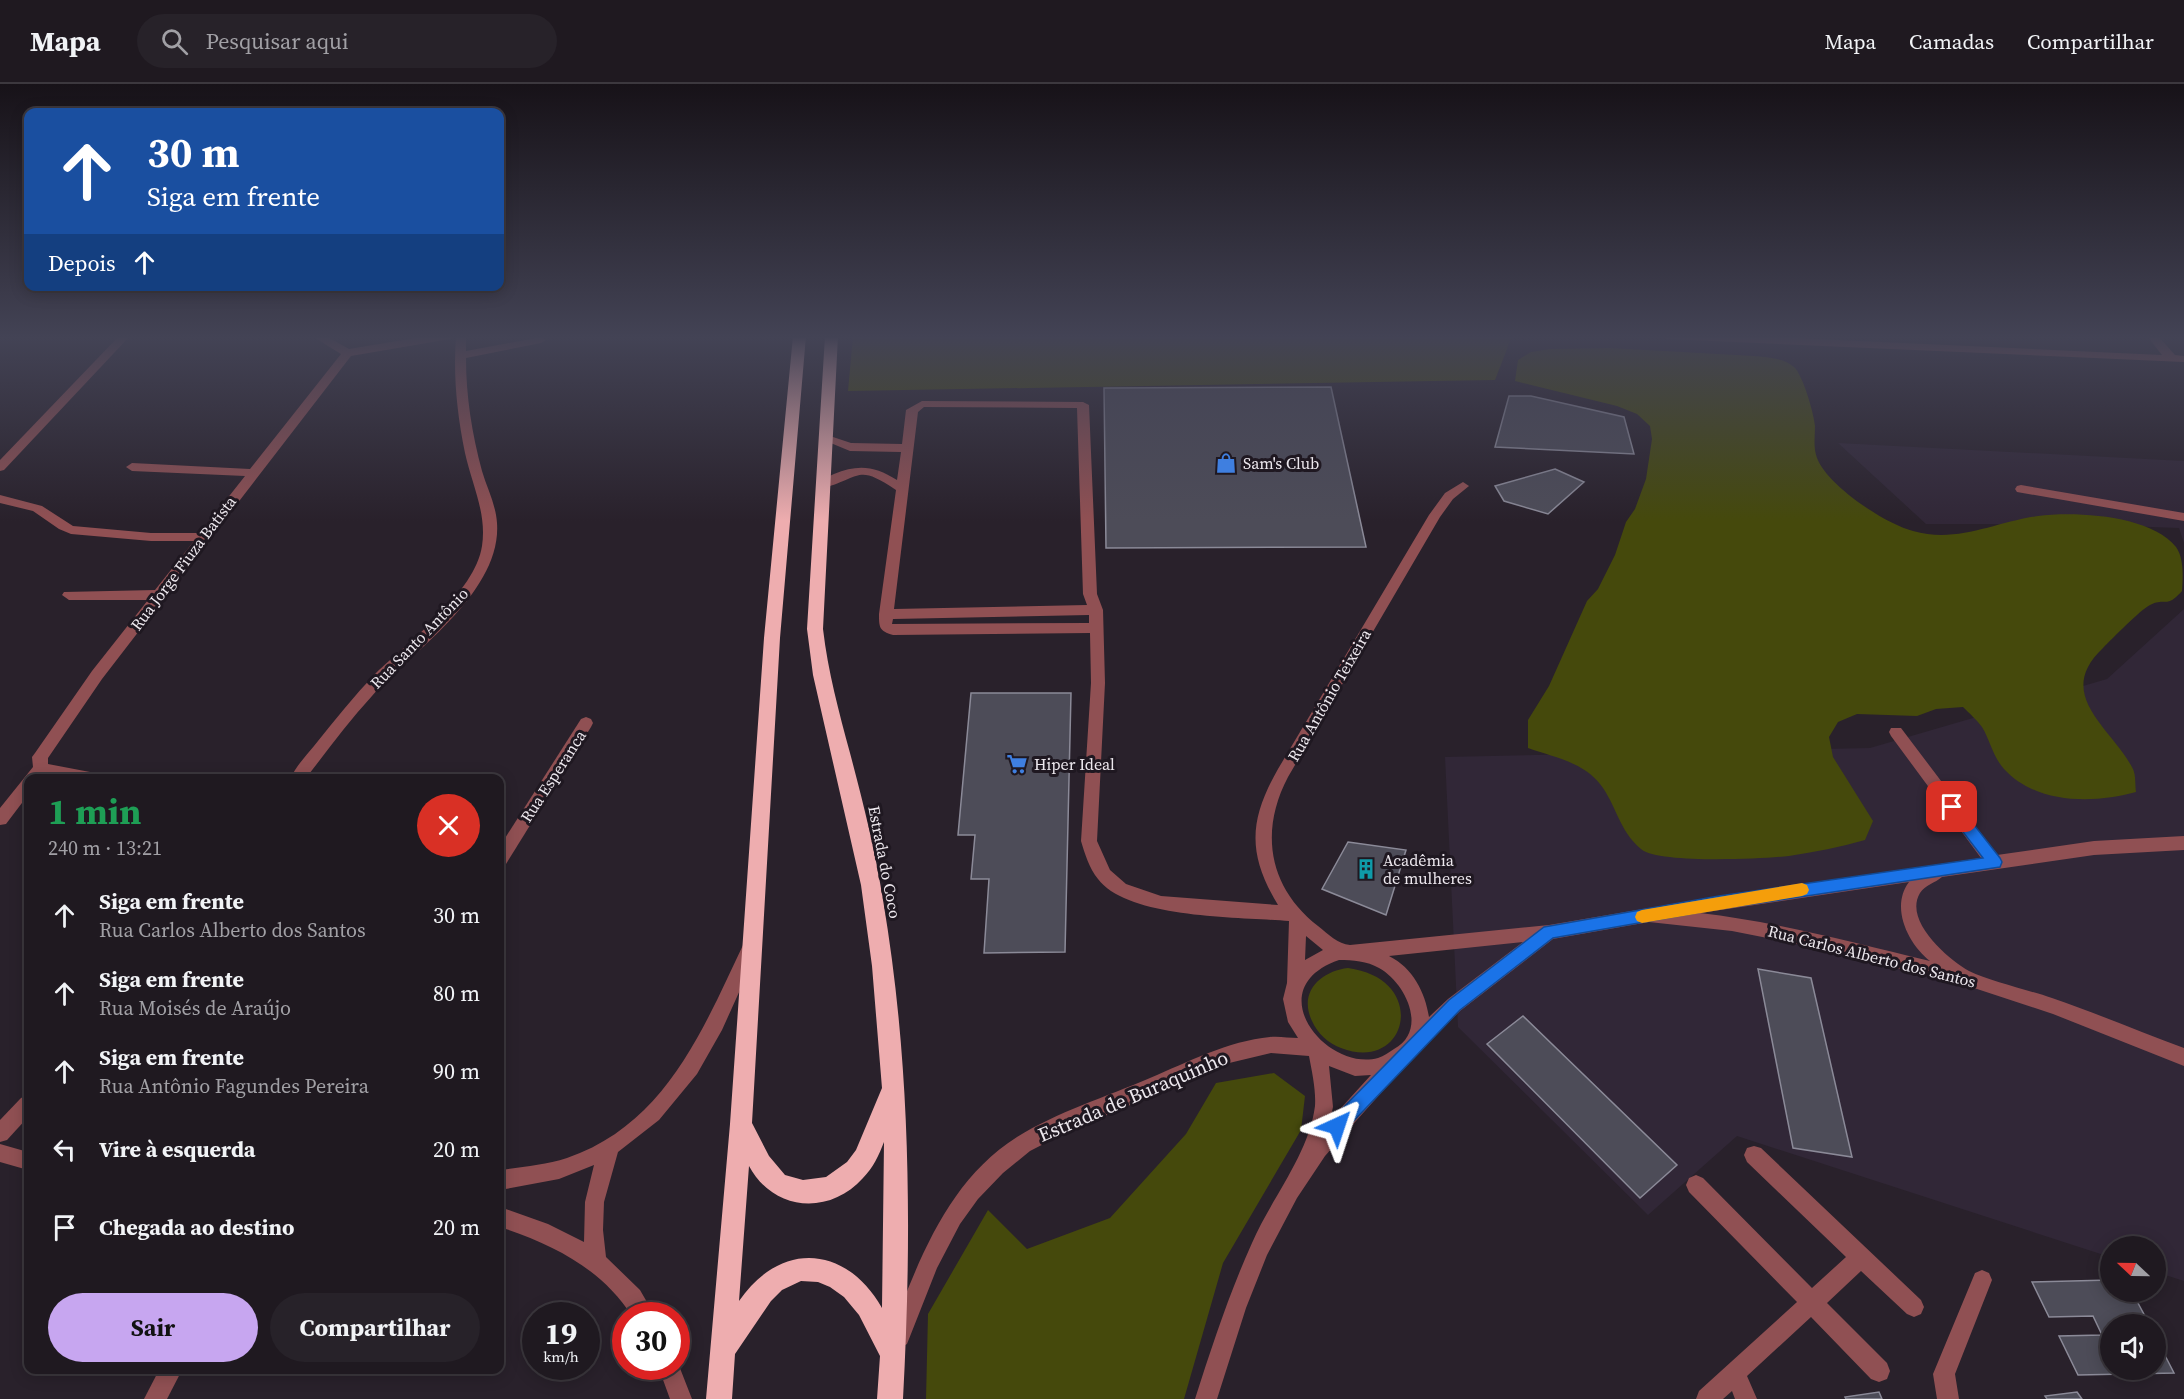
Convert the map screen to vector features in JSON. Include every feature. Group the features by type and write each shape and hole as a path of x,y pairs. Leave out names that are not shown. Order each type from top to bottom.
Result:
{"highway":[{"path":"719,1399 741,1124 772,638 794,397"},
{"name":"Estrada do Coco","path":"829,397 816,593 817,661 860,825 887,1000 895,1084 897,1245 890,1399"},
{"path":"741,1124 769,1176 783,1188 801,1192 824,1191 844,1181 862,1164 874,1141 895,1084"},
{"path":"724,1348 756,1299 774,1281 795,1269 813,1269 831,1273 858,1293 893,1354"}],"street":[{"path":"0,467 66,397"},
{"name":"Rua Jorge Fiuza Batista","path":"37,774 40,757 97,675 312,397"},
{"name":"Rua Santo Antônio","path":"301,774 367,692 468,590 481,568 489,545 491,525 466,432 461,397"},
{"path":"1096,628 938,630 888,629 885,626 912,410 918,405 1083,405 1090,594 1096,610 1098,702 1089,841 1095,859 1104,875 1120,889 1139,897 1161,903 1296,916 1296,984 1292,1000 1294,1017 1302,1033 1315,1049 1333,1061 1352,1067 1371,1068 1389,1064 1407,1051 1419,1031 1421,1013 1416,994 1405,978 1389,964 1371,956 1345,952 1317,960 1305,970 1296,984"},
{"path":"827,439 850,447 908,448"},
{"path":"132,467 252,473"},
{"path":"824,484 848,471 867,469 881,474 902,489"},
{"name":"Rua Antônio Teixeira","path":"1345,952 1296,916 1278,891 1268,868 1264,843 1265,816 1272,794 1435,515 1449,496 1463,486"},
{"path":"2021,489 2184,517"},
{"path":"0,499 26,503 45,512 60,527 71,530 151,537 202,537"},
{"path":"69,595 159,595"},
{"path":"886,614 1096,610"},
{"path":"1036,629 1037,611"},
{"path":"987,629 988,612"},
{"path":"938,630 940,613"},
{"name":"Rua Esperanca","path":"504,853 586,723"},
{"path":"1896,732 1995,862"},
{"path":"37,774 58,770 74,774"},
{"path":"0,819 24,789"},
{"path":"1649,915 1836,885 2081,850 2153,843 2184,843"},
{"path":"1943,870 1918,883 1910,894 1908,909 1917,934 1928,949 1968,978"},
{"name":"Rua Carlos Alberto dos Santos","path":"1345,952 1549,932 1649,915 1732,924 1802,938 1968,978 2055,1007 2184,1057"},
{"name":"Rua Carlos Alberto dos Santos","path":"1206,1399 1222,1345 1245,1283 1284,1202 1306,1165 1337,1126 1407,1051 1454,1005 1549,932"},
{"path":"504,1179 568,1167 610,1146 649,1115 674,1091 692,1067 751,945"},
{"name":"Estrada de Buraquinho","path":"893,1354 929,1262 954,1217 971,1192 996,1166 1023,1144 1056,1127 1224,1056 1249,1048 1271,1045 1315,1049"},
{"name":"Rua Carlos Alberto dos Santos","path":"1306,1165 1324,1107 1323,1082 1315,1049"},
{"path":"13,1126 24,1110"},
{"path":"596,1261 591,1232 593,1205 600,1172 610,1146"},
{"path":"0,1153 24,1160"},
{"path":"1754,1155 1914,1307"},
{"path":"1696,1185 1879,1371"},
{"path":"504,1218 522,1223 596,1261 618,1282 634,1302"},
{"path":"1707,1399 1861,1257"},
{"path":"1948,1399 1944,1374 1982,1280"},
{"path":"1735,1373 1746,1399"},
{"path":"155,1399 169,1374"},
{"path":"674,1380 681,1399"}],"shaded area":[{"path":"1838,443 2184,461 2184,543 2179,528 2069,524 1926,524"},
{"path":"2184,609 2184,1281 2166,1275 2166,1236 2100,1236 2100,1254 1737,1136 1648,1215 1458,1027 1445,757 1870,748 2107,679"}],"green space":[{"path":"1582,397 1809,397 1815,426 1816,454 1823,469 1832,480 1858,502 1901,527 1913,531 1945,535 1961,534 2038,516 2072,514 2131,522 2164,536 2179,551 2183,574 2182,591 2172,600 2150,605 2133,618 2089,665 2084,681 2085,696 2091,711 2133,769 2136,792 2084,799 2048,795 2032,789 2017,781 2004,769 1982,727 1963,707 1936,709 1917,716 1857,714 1838,722 1829,737 1833,757 1873,821 1865,840 1789,856 1757,858 1688,859 1651,854 1641,849 1628,834 1605,792 1593,777 1576,765 1528,748 1528,720 1549,686 1587,601 1598,589 1615,555 1626,522 1635,509 1646,479 1652,439 1650,426 1637,414 1617,406"},
{"path":"1348,968 1374,976 1391,989 1399,1005 1400,1022 1394,1037 1382,1048 1364,1052 1341,1048 1324,1038 1312,1021 1308,1011 1310,992 1321,978 1329,973"},
{"path":"1274,1073 1305,1096 1301,1130 1223,1263 1184,1399 926,1399 928,1314 988,1210 1027,1249 1110,1218 1186,1134 1216,1083"}],"building":[{"name":"Sam's Club","path":"1104,397 1333,397 1366,547 1106,548"},
{"path":"1509,397 1537,397 1624,417 1634,454 1495,447"},
{"path":"1555,469 1584,482 1548,514 1504,501 1495,486"},
{"name":"Hiper Ideal","path":"971,693 1071,693 1065,952 984,953 989,879 971,879 975,835 958,835"},
{"name":"Acadêmia de mulheres","path":"1348,842 1406,850 1386,915 1322,889"},
{"path":"1758,969 1811,978 1852,1157 1793,1148"},
{"path":"1523,1016 1677,1165 1640,1198 1487,1044"},
{"path":"2100,1280 2100,1302 2137,1302 2144,1314 2100,1314 2100,1331 2093,1316 2049,1317 2032,1282"},
{"path":"2100,1335 2100,1375 2078,1375 2059,1336"},
{"path":"2166,1357 2174,1373 2166,1373"},
{"path":"1879,1392 1882,1399 1846,1399 1845,1397"},
{"path":"2077,1392 2082,1399 2047,1399 2045,1396"}],"slow traffic":[{"path":"1642,917 1719,902 1802,890"}],"place":[{"name":"Sam's Club","path":"1226,463"},
{"name":"Hiper Ideal","path":"1017,764"},
{"name":"Acadêmia de mulheres","path":"1366,869"}],"route":[{"path":"1337,1126 1454,1005 1549,932 1719,902 1995,862 1952,807"}]}
